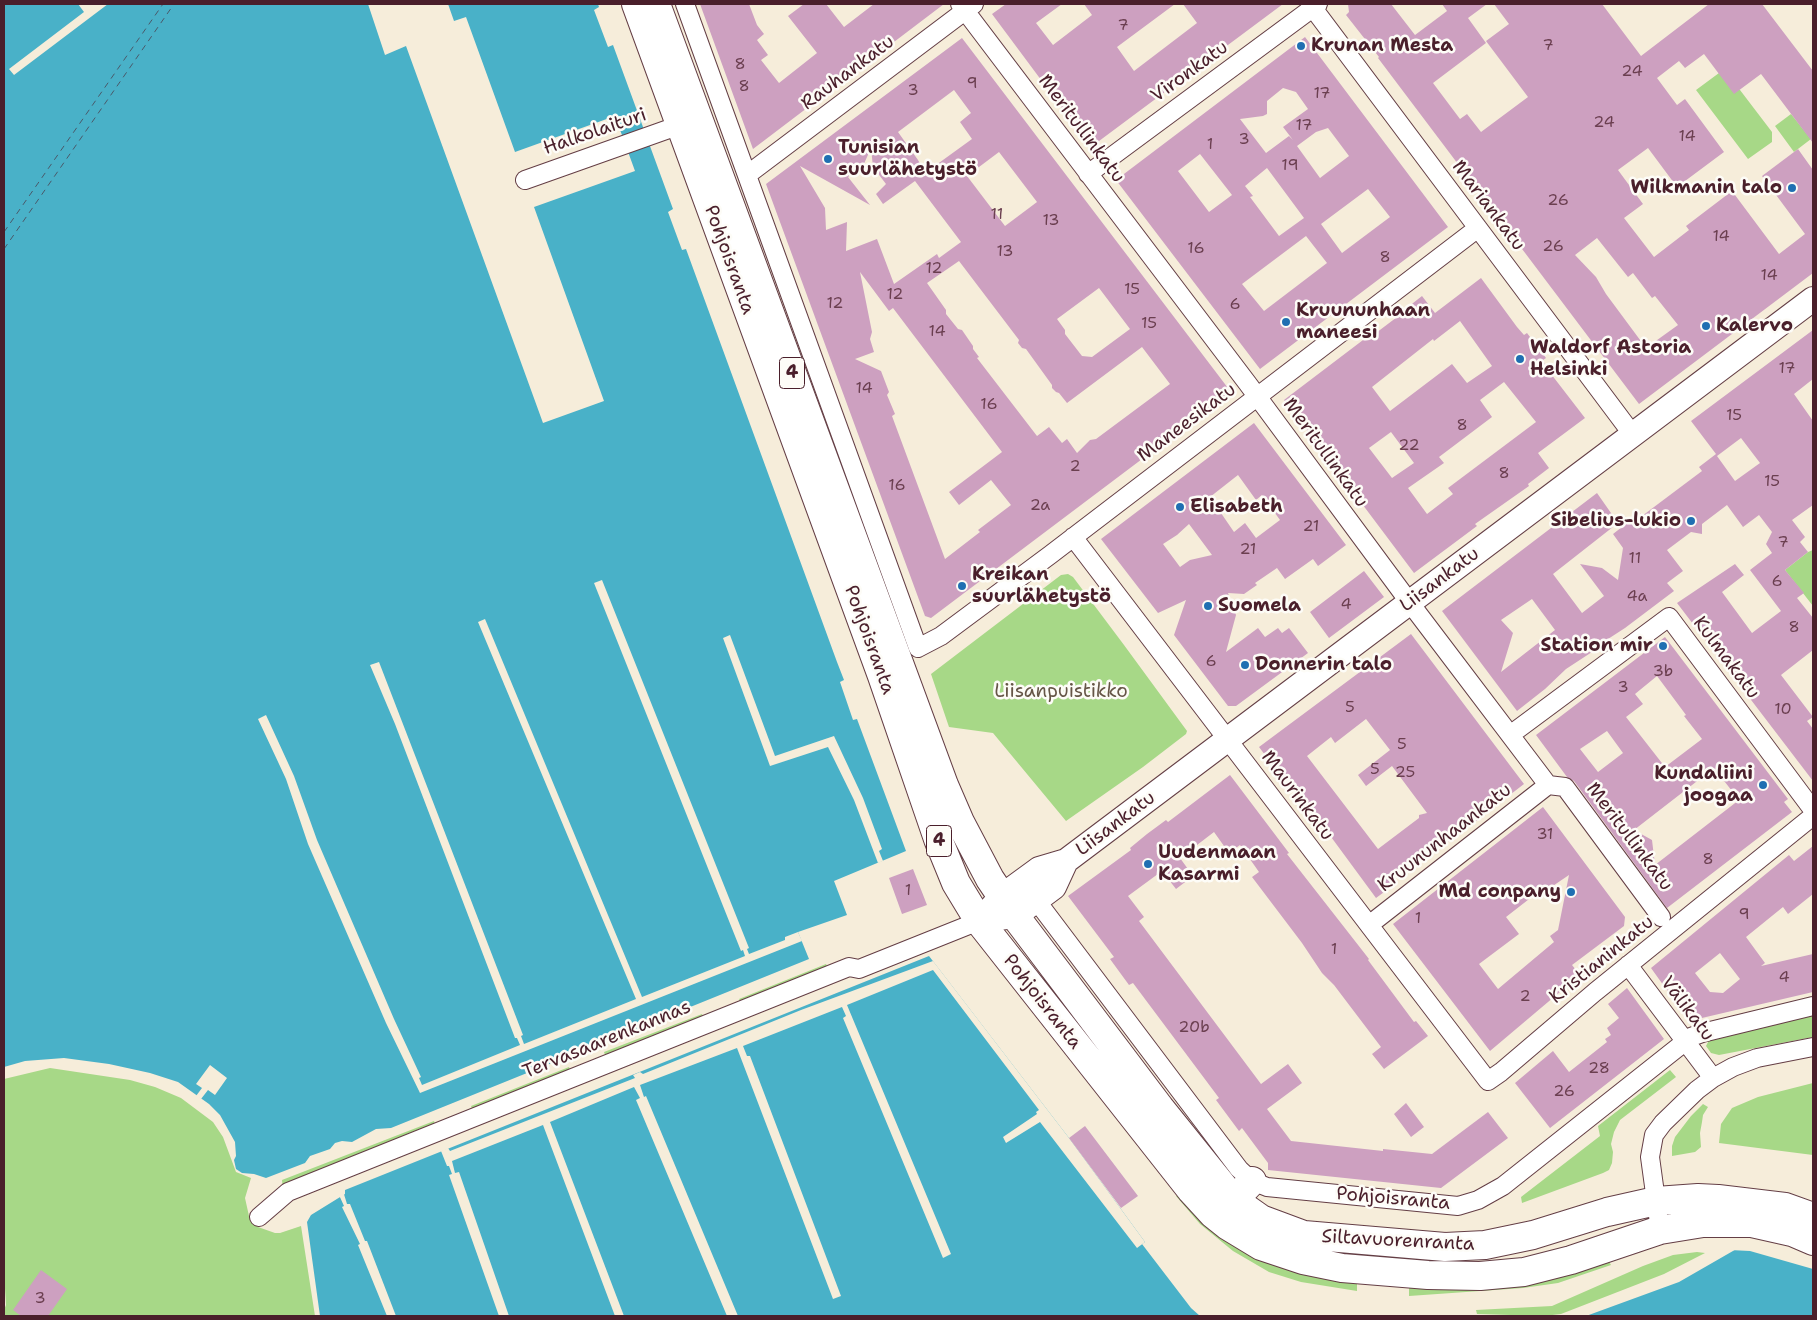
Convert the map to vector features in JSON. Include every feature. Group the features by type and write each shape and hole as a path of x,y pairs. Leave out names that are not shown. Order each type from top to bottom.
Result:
{"main road":[{"name":"Pohjoisranta","path":"636,4 882,676 938,839 960,890 978,921 1191,1190 1233,1198"},
{"name":"Pohjoisranta","path":"656,4 925,735 960,822 980,862 1017,904 1160,1108 1233,1198"},
{"name":"Siltavuorenranta","path":"1813,1217 1785,1207 1718,1199 1698,1198 1656,1201 1607,1212 1533,1236 1485,1245 1445,1247 1304,1236 1261,1219 1233,1198 1228,1226 1261,1246 1303,1260 1342,1268 1428,1275 1480,1276 1524,1272 1571,1260 1660,1230 1703,1223 1752,1223 1792,1232 1813,1241"}],"street":[{"path":"685,4 747,175"},
{"name":"Vironkatu","path":"1088,174 1313,5"},
{"name":"Mariankatu","path":"1313,5 1632,435"},
{"name":"Rauhankatu","path":"747,175 967,6"},
{"name":"Meritullinkatu","path":"967,6 1088,174 1548,785 1565,787 1661,917"},
{"name":"Halkolaituri","path":"525,180 680,124"},
{"name":"Maneesikatu","path":"747,175 918,648 947,631 1073,537 1478,228"},
{"name":"Liisankatu","path":"1017,904 1039,869 1066,861 1813,299"},
{"name":"Maurinkatu","path":"1073,537 1488,1081"},
{"name":"Kulmakatu","path":"1510,734 1669,617 1813,810"},
{"name":"Kruununhaankatu","path":"1369,924 1548,785"},
{"name":"Kristianinkatu","path":"1488,1081 1813,816"},
{"name":"Liisankatu","path":"978,921 1054,887 1066,861"},
{"name":"Tervasaarenkannas","path":"259,1217 288,1192 849,967 859,969 978,921"},
{"name":"Välikatu","path":"1628,965 1713,1078"},
{"name":"Pohjoisranta","path":"1233,1198 1266,1187 1458,1206 1478,1200 1503,1186 1685,1041 1702,1033 1813,1006"},
{"path":"1660,1230 1650,1157 1654,1136 1663,1123 1681,1104 1713,1078 1733,1067 1757,1058 1813,1047"}],"green space":[{"path":"1719,73 1740,90 1772,132 1772,142 1748,159 1696,90"},
{"path":"1791,114 1811,139 1794,152 1775,126"},
{"path":"1813,550 1813,606 1785,570"},
{"name":"Liisanpuistikko","path":"1068,574 1073,577 1187,731 1186,734 1143,767 1066,821 993,733 949,727 931,674 1061,575"},
{"path":"826,964 828,968 741,1003 739,999"},
{"path":"702,1014 704,1019 606,1058 604,1052"},
{"path":"1813,1015 1813,1037 1719,1055 1711,1053 1706,1046 1709,1040"},
{"path":"569,1067 571,1072 473,1111 471,1106"},
{"path":"50,1068 130,1080 155,1087 181,1098 213,1122 223,1137 236,1172 251,1178 245,1198 249,1216 258,1227 280,1233 301,1226 315,1316 4,1316 6,1305 4,1272 4,1079"},
{"path":"1670,1070 1676,1077 1620,1120 1611,1144 1613,1152 1609,1170 1522,1203 1521,1197 1600,1136 1598,1126"},
{"path":"1813,1083 1813,1155 1719,1143 1721,1124 1732,1108 1758,1097"},
{"path":"1703,1104 1708,1107 1703,1115 1700,1133 1701,1147 1695,1152 1672,1156 1672,1146 1675,1137"},
{"path":"434,1121 436,1127 283,1189 282,1180"},
{"path":"1184,1192 1284,1266 1357,1284 1357,1291 1301,1282 1269,1272 1233,1251 1200,1224 1176,1196"},
{"path":"1705,1253 1664,1274 1561,1314 1544,1316 1477,1314 1476,1310 1552,1306 1643,1266 1673,1255"},
{"path":"1607,1258 1611,1265 1558,1283 1523,1288 1409,1296 1409,1288"}],"water":[{"path":"4,4 598,4 599,7 594,10 608,47 613,45 673,209 668,212 682,250 686,249 844,680 840,682 853,720 857,719 906,851 834,881 847,915 798,932 809,959 391,1128 376,1129 352,1142 342,1141 335,1143 330,1149 310,1156 305,1163 266,1178 242,1173 236,1169 234,1160 236,1156 235,1142 220,1115 209,1104 178,1082 150,1073 109,1064 64,1058 25,1061 4,1067"},
{"path":"929,956 1069,1138 1145,1242 1142,1244 1191,1308 1200,1316 320,1316 307,1222 311,1215 345,1194 345,1190"},
{"path":"1813,1205 1813,1316 1586,1316 1679,1282"}],"pier":[{"path":"78,4 108,4 14,75 9,69 84,12"},
{"path":"368,4 448,4 454,21 466,17 515,152 615,116 635,171 534,207 604,401 543,423 406,46 385,55"},
{"path":"602,580 749,948 747,949 749,954 785,940 785,937 798,932 802,941 420,1093 386,1023 308,844 286,779 258,719 266,715 294,776 317,840 421,1077 419,1078 422,1085 520,1045 517,1038 515,1038 395,724 370,665 379,662 523,1035 521,1036 524,1044 636,999 478,622 485,619 642,997 745,956 743,950 741,951 594,583"},
{"path":"730,635 775,756 834,736 863,798 882,849 879,851 883,861 878,863 854,800 828,747 770,766 723,638"},
{"path":"933,961 1069,1138 1145,1242 1137,1248 1040,1122 1006,1143 1003,1137 1037,1114 1036,1112 1039,1110 933,970 847,1005 951,1254 943,1258 843,1018 846,1016 842,1007 743,1046 747,1056 750,1056 841,1296 833,1299 737,1048 640,1085 738,1316 727,1316 636,1100 640,1098 634,1087 550,1122 624,1316 615,1316 543,1125 452,1161 455,1173 459,1172 509,1316 499,1316 449,1175 452,1174 441,1151 448,1148 450,1151 635,1078 633,1075 640,1072 643,1074 801,1010"},
{"path":"210,1065 227,1078 215,1095 208,1090 201,1099 196,1096 202,1088 196,1084"},
{"path":"343,1191 347,1204 350,1204 365,1241 367,1241 396,1316 387,1316 358,1245 360,1244 342,1207 344,1206 339,1195"},
{"path":"1813,1203 1813,1269 1750,1251 1730,1250"}],"building":[{"path":"700,4 749,4 757,25 764,34 757,40 768,55 761,60 779,83 817,53 788,16 804,4 826,4 844,27 874,4 944,4 753,149"},
{"path":"1006,4 1062,4 1036,23 1053,45 1092,15 1084,4 1175,4 1117,47 1134,71 1197,23 1183,4 1283,4 1091,147 992,14"},
{"path":"1348,4 1391,4 1415,35 1447,11 1442,4 1487,4 1468,18 1486,43 1433,83 1460,119 1467,114 1481,132 1528,97 1486,41 1509,24 1494,4 1602,4 1641,56 1709,4 1762,4 1813,71 1813,143 1761,74 1734,94 1704,54 1685,68 1679,61 1657,78 1677,105 1685,99 1724,152 1677,187 1648,148 1618,170 1643,204 1624,218 1654,257 1689,230 1686,226 1732,191 1779,254 1805,234 1762,176 1798,149 1813,170 1813,273 1639,404 1346,15 1349,12","holes":["1597,238 1628,277 1633,273 1652,298 1655,296 1678,325 1646,348 1606,294 1596,277 1575,255"]},
{"path":"1305,37 1448,227 1260,369 1116,180","holes":["1283,88 1296,92 1308,109 1283,127 1293,140 1289,136 1266,153 1240,119 1267,114 1267,101","1328,128 1349,156 1320,178 1297,146 1316,132","1200,154 1232,195 1209,212 1178,171","1267,168 1304,218 1279,236 1250,197 1253,196 1245,186","1368,189 1390,217 1342,253 1321,224","1306,236 1327,263 1264,311 1242,284"]},
{"path":"962,38 1231,392 931,618 925,616 766,184","holes":["954,90 971,113 960,122 972,139 925,173 898,132","871,148 873,167 886,184 876,194 883,204 915,181 961,242 939,258 937,254 894,284 877,239 846,251 847,222 826,230 825,208 800,166 870,205 848,177 863,166","999,152 1037,202 1005,226 967,176","959,261 1019,340 1018,343 1022,348 1026,349 1052,385 1052,388 1067,403 1142,347 1170,384 1096,439 1090,440 1077,453 1067,439 1062,443 1049,427 1037,436 977,358 979,357 973,346 962,330 958,329 946,314 946,310 927,283","860,272 889,311 893,308 1002,452 949,492 959,505 991,480 1011,505 978,530 980,532 945,559 892,416 895,414 887,395 889,392 881,371 855,359 874,352 870,339 872,332","1099,288 1130,329 1092,357 1082,356 1065,334 1065,330 1057,319"]},
{"path":"1481,278 1517,327 1524,335 1527,333 1546,358 1543,360 1548,370 1585,418 1538,453 1549,468 1528,484 1529,486 1475,524 1477,526 1414,573 1284,400 1367,337 1368,339 1422,296 1435,313","holes":["1460,321 1492,366 1467,383 1452,364 1390,411 1372,387 1433,339 1434,341","1504,382 1536,422 1448,488 1453,494 1427,514 1408,488 1444,463 1439,457 1492,417 1480,400","1391,432 1414,463 1392,478 1369,448"]},
{"path":"1813,330 1813,379 1794,394 1813,421 1813,505 1792,520 1805,537 1800,542 1808,552 1785,570 1804,593 1797,598 1813,618 1813,650 1781,675 1813,717 1807,721 1813,729 1813,781 1677,603 1735,564 1744,575 1722,592 1752,633 1781,611 1750,570 1772,553 1766,544 1772,532 1759,515 1743,527 1727,505 1702,524 1702,534 1691,532 1667,550 1683,571 1667,583 1674,591 1566,669 1545,689 1517,711 1442,611 1597,493 1618,523 1553,574 1582,613 1604,596 1580,564 1602,568 1618,580 1623,548 1613,534 1640,513 1642,516 1702,471 1699,467 1716,454 1691,421","holes":["1741,438 1760,463 1735,481 1717,456","1532,599 1555,630 1501,672 1513,633 1501,620"]},
{"path":"1254,423 1346,545 1318,566 1313,559 1285,579 1277,568 1255,583 1257,585 1244,594 1228,593 1236,615 1226,652 1258,628 1265,637 1278,628 1282,633 1289,628 1308,653 1236,706 1228,706 1174,635 1186,600 1158,613 1101,539","holes":["1238,475 1256,500 1262,495 1280,520 1256,538 1245,523 1234,532 1210,497","1189,524 1212,555 1190,560 1180,567 1163,544"]},
{"path":"1364,571 1384,597 1329,638 1310,612"},
{"path":"1411,634 1524,784 1449,842 1448,840 1439,846 1437,843 1390,877 1395,884 1376,898 1284,773 1280,775 1259,747","holes":["1366,719 1390,750 1358,775 1366,786 1392,766 1427,813 1419,815 1419,818 1378,849 1307,756 1331,737 1335,743"]},
{"path":"1665,637 1788,799 1784,802 1792,812 1667,908 1574,781 1567,777 1536,735","holes":["1657,676 1702,739 1665,767 1626,717 1643,704 1635,694","1607,731 1623,753 1598,772 1580,749","1714,768 1739,800 1655,865 1652,840 1634,830"]},
{"path":"1230,775 1289,853 1287,854 1369,959 1414,1022 1416,1021 1428,1036 1384,1069 1372,1054 1381,1047 1334,985 1322,973 1302,943 1252,877 1259,872 1240,845 1229,853 1214,832 1180,858 1193,876 1176,889 1162,871 1128,896 1144,917 1139,921 1261,1084 1288,1064 1302,1083 1267,1109 1291,1141 1383,1151 1383,1149 1432,1154 1488,1112 1508,1138 1441,1188 1268,1170 1268,1163 1242,1128 1239,1131 1216,1100 1219,1098 1133,983 1129,985 1110,959 1114,957 1068,896 1131,850 1130,848 1147,834 1166,820 1168,822"},
{"path":"1543,807 1625,917 1624,926 1572,965 1580,975 1490,1051 1393,924","holes":["1569,875 1558,930 1550,936 1554,942 1498,989 1479,964 1519,934 1506,917 1533,896 1538,896"]},
{"path":"1813,846 1813,894 1788,914 1783,907 1746,937 1765,963 1761,966 1813,954 1813,992 1689,1021 1651,968 1789,855 1794,861","holes":["1720,953 1740,979 1723,993 1710,992 1695,973"]},
{"path":"913,869 927,905 902,914 889,878"},
{"path":"1627,988 1664,1039 1550,1128 1515,1083 1553,1051 1569,1072 1607,1042 1605,1039 1611,1035 1607,1028 1619,1018 1608,1004"},
{"path":"1406,1103 1424,1127 1411,1137 1394,1114"},
{"path":"1085,1126 1138,1196 1121,1208 1069,1138"},
{"path":"41,1270 67,1289 48,1316 21,1316 13,1310"}],"ferry route":[{"path":"4,232 163,4"},
{"path":"4,249 174,4"}],"place":[{"name":"Krunan Mesta","path":"1301,46"},
{"name":"Tunisian suurlähetystö","path":"828,159"},
{"name":"Wilkmanin talo","path":"1792,188"},
{"name":"Kruununhaan maneesi","path":"1286,322"},
{"name":"Kalervo","path":"1706,326"},
{"name":"Waldorf Astoria Helsinki","path":"1520,359"},
{"name":"Elisabeth","path":"1180,507"},
{"name":"Sibelius-lukio","path":"1691,521"},
{"name":"Kreikan suurlähetystö","path":"962,586"},
{"name":"Suomela","path":"1208,606"},
{"name":"Station mir","path":"1663,646"},
{"name":"Donnerin talo","path":"1245,665"},
{"name":"Kundaliini joogaa","path":"1763,785"},
{"name":"Uudenmaan Kasarmi","path":"1148,864"},
{"name":"Md conpany","path":"1571,892"}]}
